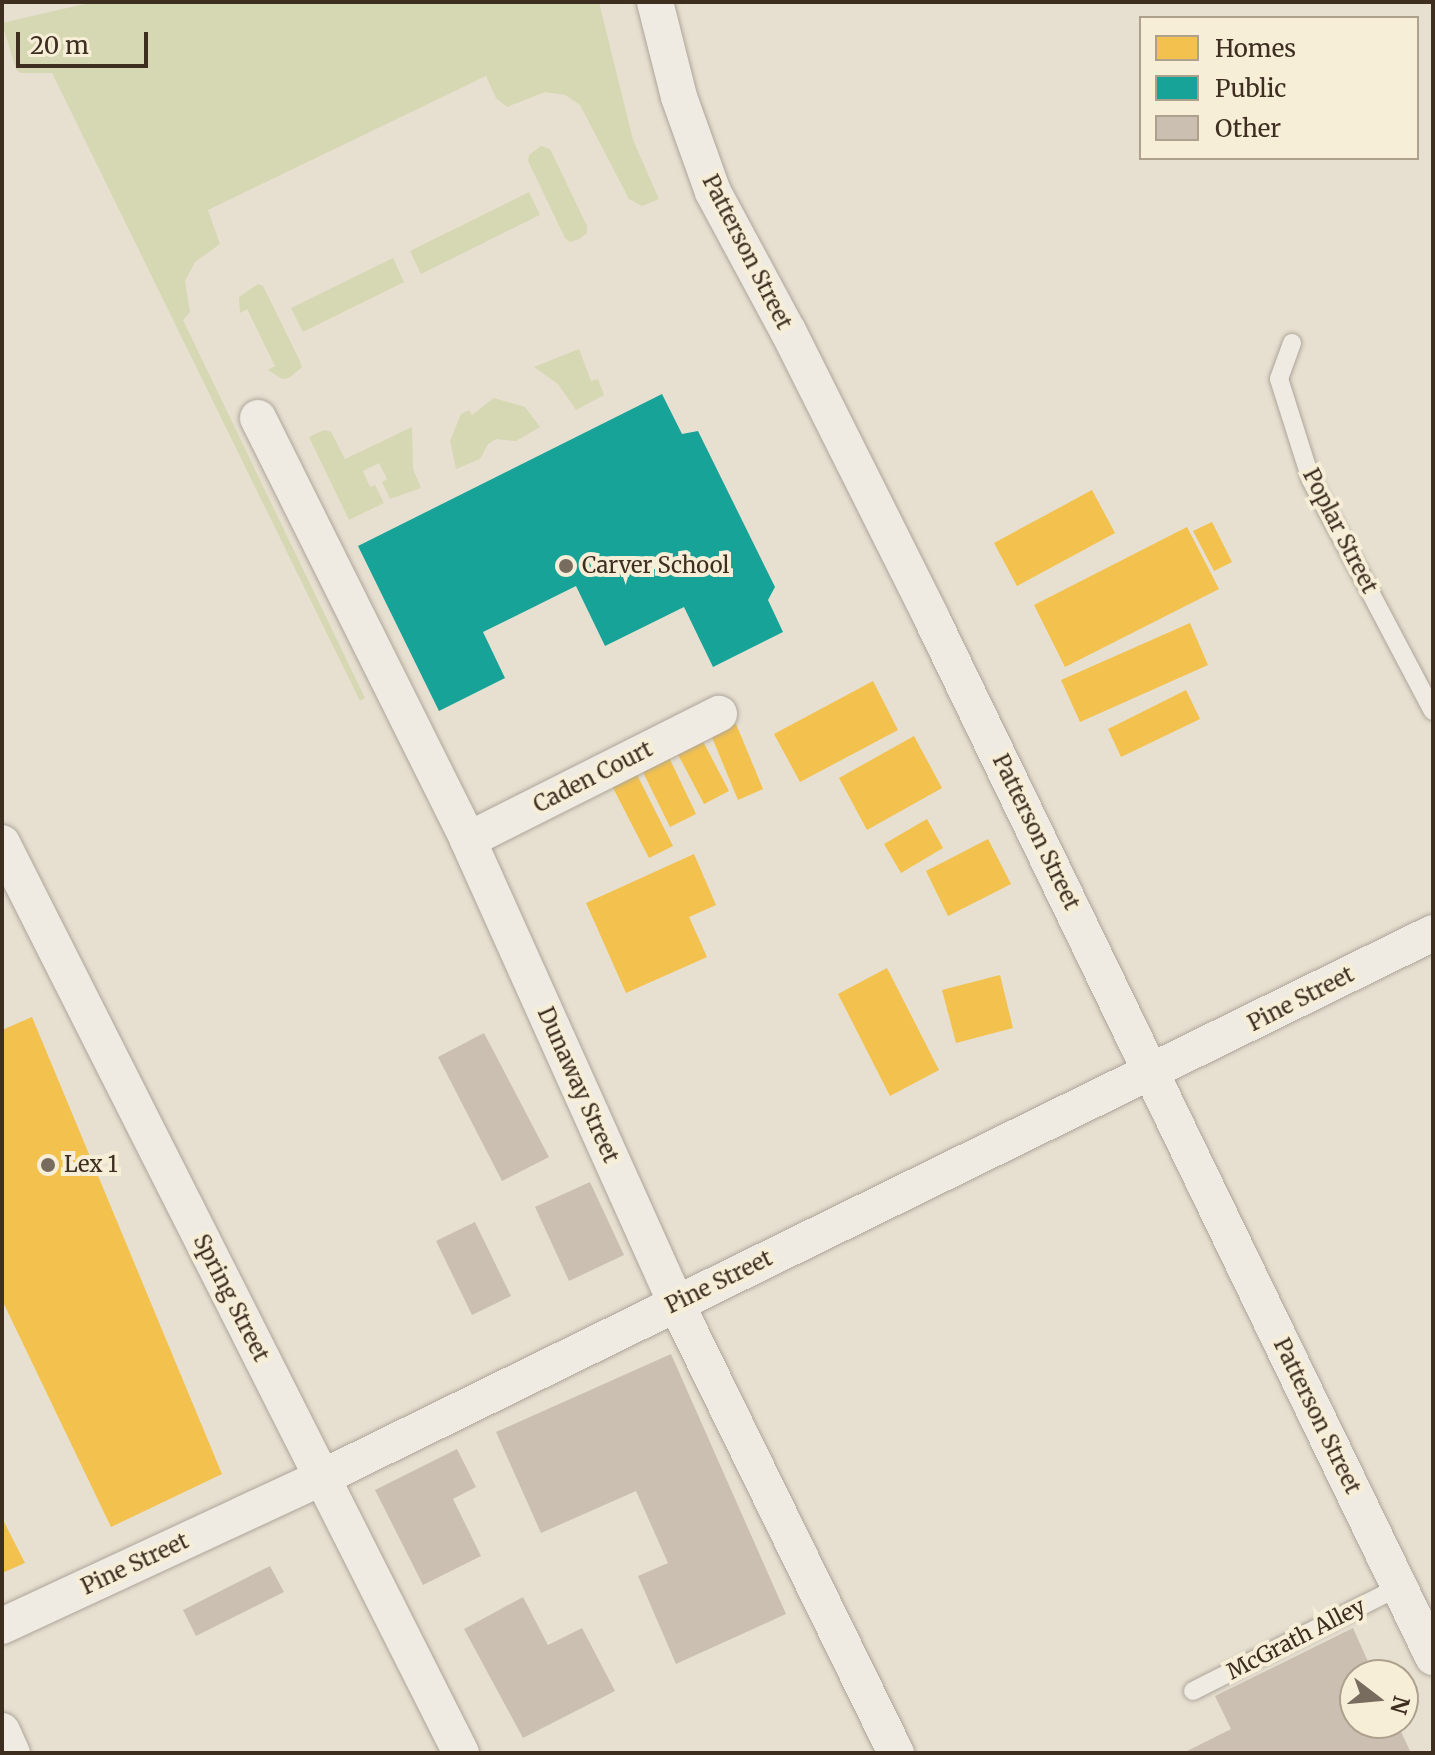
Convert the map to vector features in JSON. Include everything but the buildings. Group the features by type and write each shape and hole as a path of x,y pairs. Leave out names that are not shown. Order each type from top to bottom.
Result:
{"street":[{"name":"Patterson Street","path":"655,2 679,97 713,192 881,517 1153,1073 1433,1657"},
{"name":"Dunaway Street","path":"258,418 468,840 676,1303 896,1753"},
{"name":"Caden Court","path":"468,840 719,714"},
{"name":"Spring Street","path":"2,843 461,1753"},
{"name":"Pine Street","path":"2,1626 321,1478 1153,1073 1433,933"},
{"path":"2,1731 12,1753"}],"lane":[{"name":"Poplar Street","path":"1292,343 1279,379 1311,480 1433,711"},
{"name":"McGrath Alley","path":"1193,1691 1399,1587"}],"green space":[{"path":"93,2 599,2 633,140 659,199 642,206 629,199 580,105 565,95 545,92 507,107 496,98 486,76 208,210 220,244 195,262 185,281 190,312 183,320 365,698 360,701 52,73 20,73 16,69 2,23"},
{"path":"541,146 550,149 587,226 587,233 579,239 570,242 565,238 528,161 529,155"},
{"path":"529,192 540,215 421,274 410,251"},
{"path":"393,258 404,282 303,332 291,308"},
{"path":"258,284 263,286 302,367 289,378 282,379 268,370 275,366 247,309 240,313 239,297"},
{"path":"579,349 591,381 598,379 604,395 576,410 558,384 534,367"},
{"path":"494,398 525,407 540,427 516,441 496,439 488,444 480,459 456,469 450,441 461,414 469,410 472,415"},
{"path":"412,427 413,469 421,488 390,499 382,482 387,479 379,463 363,471 370,487 375,485 384,503 349,520 309,437 324,430 331,432 345,459"}],"place":[{"name":"Carver School","path":"566,566"},
{"name":"Lex 1","path":"48,1165"}]}
